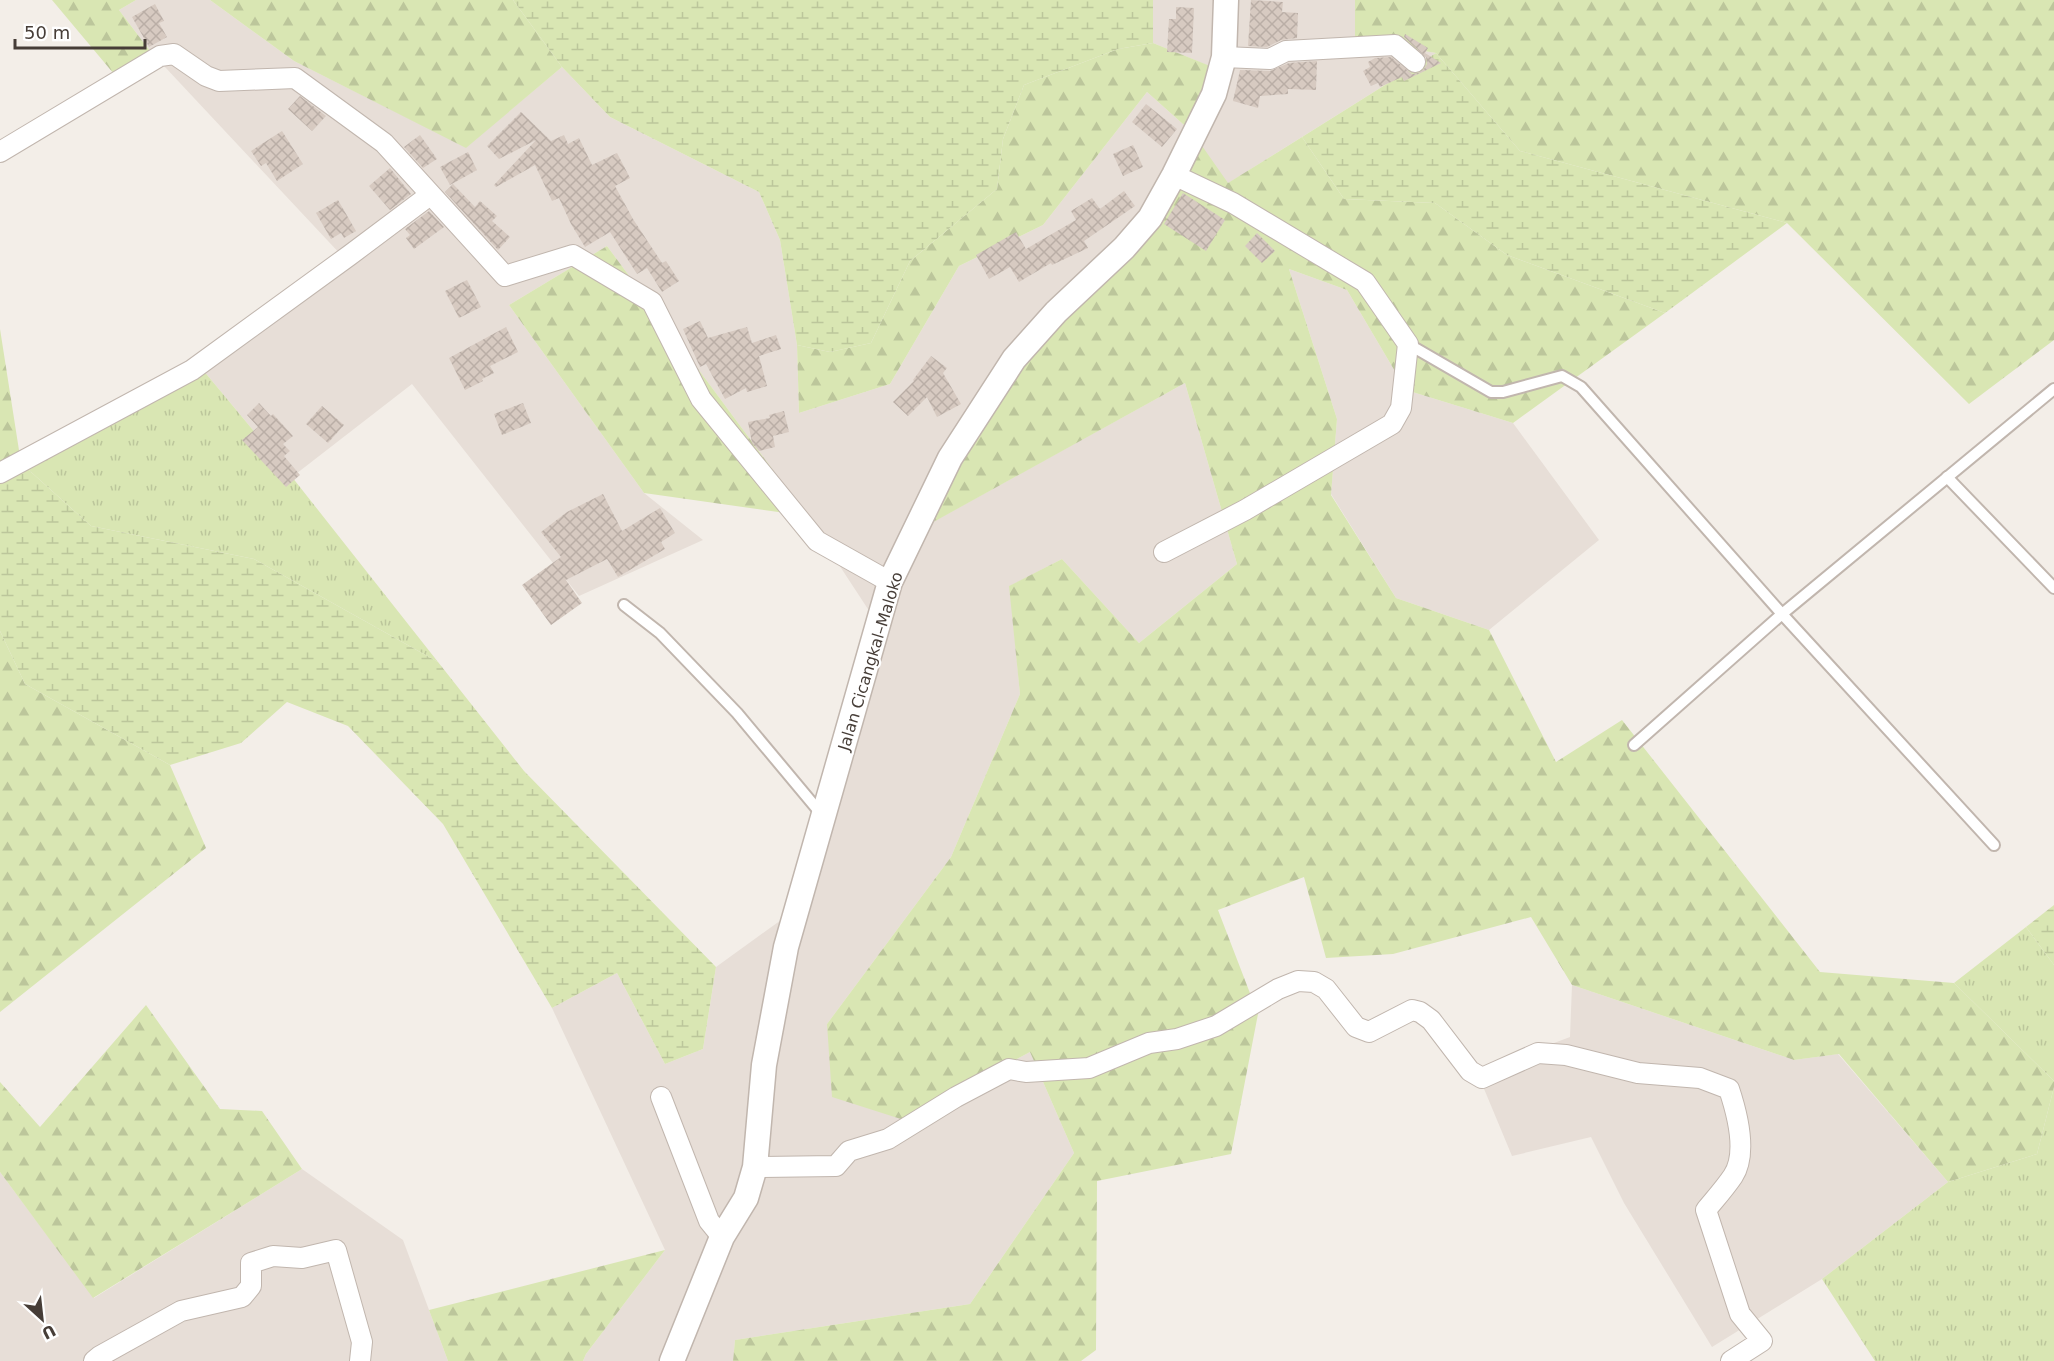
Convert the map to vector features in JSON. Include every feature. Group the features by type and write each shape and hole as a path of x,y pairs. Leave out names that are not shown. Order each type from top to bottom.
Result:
{"street":[{"name":"Jalan Cicangkal–Maloko","path":"672,1361 722,1238 746,1198 755,1167 764,1065 786,947 890,582 950,458 1014,359 1056,312 1124,248 1150,218 1214,94 1224,57 1227,0"},
{"path":"1224,57 1270,59 1287,51 1395,45 1415,62"},
{"path":"0,152 160,56 174,54 206,76 219,81 296,78 384,143 505,276 573,255 652,302 701,399 818,541 890,582"},
{"path":"1164,552 1245,510 1392,423 1401,408 1408,344 1365,282 1233,202 1174,175"},
{"path":"0,473 192,370 429,195"},
{"path":"755,1167 836,1166 849,1151 888,1139 956,1096 1009,1069 1026,1072 1089,1068 1149,1043 1177,1039 1216,1026 1278,989 1298,981 1314,982 1326,989 1356,1027 1369,1032 1412,1010 1420,1012 1431,1020 1470,1071 1482,1078 1539,1053 1566,1055 1638,1073 1700,1078 1729,1089 1737,1113 1740,1156 1734,1174 1706,1210 1740,1314 1762,1341 1731,1361"},
{"path":"661,1097 709,1221 722,1238"},
{"path":"94,1361 181,1311 242,1297 251,1286 250,1263 273,1256 302,1258 336,1250 362,1342 360,1361"}],"lane":[{"path":"1408,344 1491,392 1503,392 1562,376 1581,387 1782,614 1994,845"},
{"path":"1634,745 1782,614 2054,389"},
{"path":"1947,477 2054,588"},
{"path":"624,605 660,633 737,713 823,817"}],"shaded area":[{"path":"136,0 210,0 294,61 466,147 562,67 610,117 759,192 780,240 797,345 799,413 890,384 959,266 1043,225 1147,92 1193,133 1219,70 1153,43 1153,0 1355,0 1355,39 1436,53 1227,184 1134,247 920,529 1185,383 1237,564 1139,643 1062,559 1010,586 1020,694 951,857 827,1024 904,1120 1030,1052 1074,1153 970,1304 735,1340 733,1361 583,1361 665,1250 552,1008 617,973 665,1064 703,1049 716,967 795,910 881,629 807,516 607,246 509,305 644,493 703,540 579,596 412,384 292,477 198,364 343,257 150,51 119,10"},
{"path":"1289,269 1347,290 1406,390 1513,423 1599,540 1489,630 1396,598 1331,494 1337,419"},
{"path":"1572,985 1794,1060 1838,1054 1948,1182 1822,1279 1712,1347 1624,1203 1591,1137 1512,1156 1477,1072 1570,1037"},
{"path":"302,1169 403,1240 448,1361 0,1361 0,1172 94,1298"}],"green space":[{"path":"52,0 136,0 119,10 150,51 114,74"},
{"path":"210,0 513,0 562,67 466,148 294,61"},
{"path":"513,0 1153,0 1153,43 1118,49 1024,85 1003,139 997,189 910,261 871,343 830,352 797,345 780,240 759,192 610,117 562,67"},
{"path":"1355,0 2054,0 2054,340 1969,404 1787,223 1520,151 1436,53 1355,39"},
{"path":"1153,43 1220,70 1193,133 1147,92 1043,225 959,266 890,384 799,413 797,345 830,352 871,343 910,261 997,189 1003,139 1024,85 1118,49"},
{"path":"1436,53 1520,151 1787,223 1665,313 1507,255 1435,203 1344,199 1302,137"},
{"path":"1193,133 1228,183 1302,137 1344,199 1435,203 1507,255 1665,313 1513,423 1406,390 1347,290 1289,269 1337,419 1331,495 1396,598 1489,630 1556,762 1622,720 1820,972 1954,983 2054,1081 2037,1154 1948,1182 1839,1054 1794,1060 1572,985 1531,917 1393,954 1326,958 1304,877 1218,910 1258,1014 1231,1154 1097,1181 1096,1350 1081,1361 733,1361 735,1340 970,1304 1074,1153 1030,1052 904,1120 832,1097 827,1024 951,857 1020,694 1009,586 1062,559 1139,643 1237,564 1185,383 919,530 1014,362 1134,247"},
{"path":"607,246 807,516 644,493 509,305"},
{"path":"0,329 21,463 0,475"},
{"path":"198,364 292,477 438,662 254,559 91,526 21,463"},
{"path":"21,463 91,526 254,559 438,662 524,771 716,967 703,1049 665,1064 617,973 552,1008 443,824 348,726 287,702 241,743 170,765 25,684 0,631 0,475"},
{"path":"0,631 25,684 170,765 206,848 0,1012"},
{"path":"2054,905 2054,965 2026,927"},
{"path":"2026,927 2054,965 2054,1081 1954,983"},
{"path":"146,1005 220,1109 262,1111 302,1169 93,1298 0,1172 0,1082 40,1127"},
{"path":"2054,1087 2054,1361 1875,1361 1822,1279 1948,1182 2037,1154"},
{"path":"665,1250 583,1361 448,1361 429,1310"}],"building":[{"path":"1251,0 1283,2 1282,12 1298,13 1297,38 1281,40 1267,47 1248,46"},
{"path":"155,4 164,21 159,23 167,37 149,47 132,17"},
{"path":"1176,7 1194,8 1192,53 1167,52 1169,19 1176,19"},
{"path":"1405,34 1428,48 1425,53 1441,63 1404,81 1402,77 1380,87 1378,83 1371,86 1363,71 1370,67 1368,62 1375,58 1391,57 1412,74 1424,69 1427,64 1426,57 1404,37"},
{"path":"1317,61 1316,90 1288,89 1288,94 1260,96 1258,108 1233,101 1240,70 1270,71 1289,63"},
{"path":"300,96 326,116 312,131 288,109"},
{"path":"1146,104 1177,129 1162,147 1132,122"},
{"path":"521,112 551,141 564,135 568,144 579,138 592,165 617,153 630,178 615,186 633,219 662,263 666,261 679,281 662,292 647,268 637,274 610,232 585,247 559,198 552,201 535,165 496,187 494,185 536,140 499,159 487,146"},
{"path":"282,131 303,164 277,181 266,163 261,166 251,151"},
{"path":"420,135 437,159 423,168 404,147"},
{"path":"1133,145 1143,167 1123,176 1113,154"},
{"path":"468,152 477,170 450,185 440,167"},
{"path":"390,168 411,194 390,210 369,186"},
{"path":"453,184 475,207 480,201 497,216 492,221 510,237 498,250 445,192"},
{"path":"1124,191 1135,206 1084,241 1088,248 1052,265 1051,263 1019,282 1010,267 989,279 976,255 1016,232 1026,249 1076,220 1071,211 1092,198 1100,209"},
{"path":"1183,193 1225,220 1206,251 1164,224"},
{"path":"338,200 356,231 344,238 341,233 331,239 316,213"},
{"path":"429,211 444,227 414,249 406,238 410,235 405,229"},
{"path":"1257,233 1275,251 1262,263 1245,246"},
{"path":"467,280 481,307 459,318 445,291"},
{"path":"700,321 708,338 747,327 752,343 776,335 781,349 759,356 767,386 747,392 746,388 725,399 706,364 700,367 683,329"},
{"path":"506,327 518,352 490,366 494,373 465,390 449,358"},
{"path":"931,356 947,368 943,373 961,404 937,417 927,397 908,416 893,402 914,381"},
{"path":"259,403 271,416 273,414 293,436 283,444 290,451 284,456 300,475 286,487 242,440 258,427 247,415"},
{"path":"523,403 531,423 502,435 494,414"},
{"path":"322,406 344,425 328,443 306,424"},
{"path":"784,411 789,432 773,436 775,447 759,451 752,443 748,422 770,418 769,415"},
{"path":"603,494 622,531 660,508 675,533 661,542 665,549 618,577 607,559 566,580 582,603 551,625 522,585 561,557 541,532 567,512"}]}
